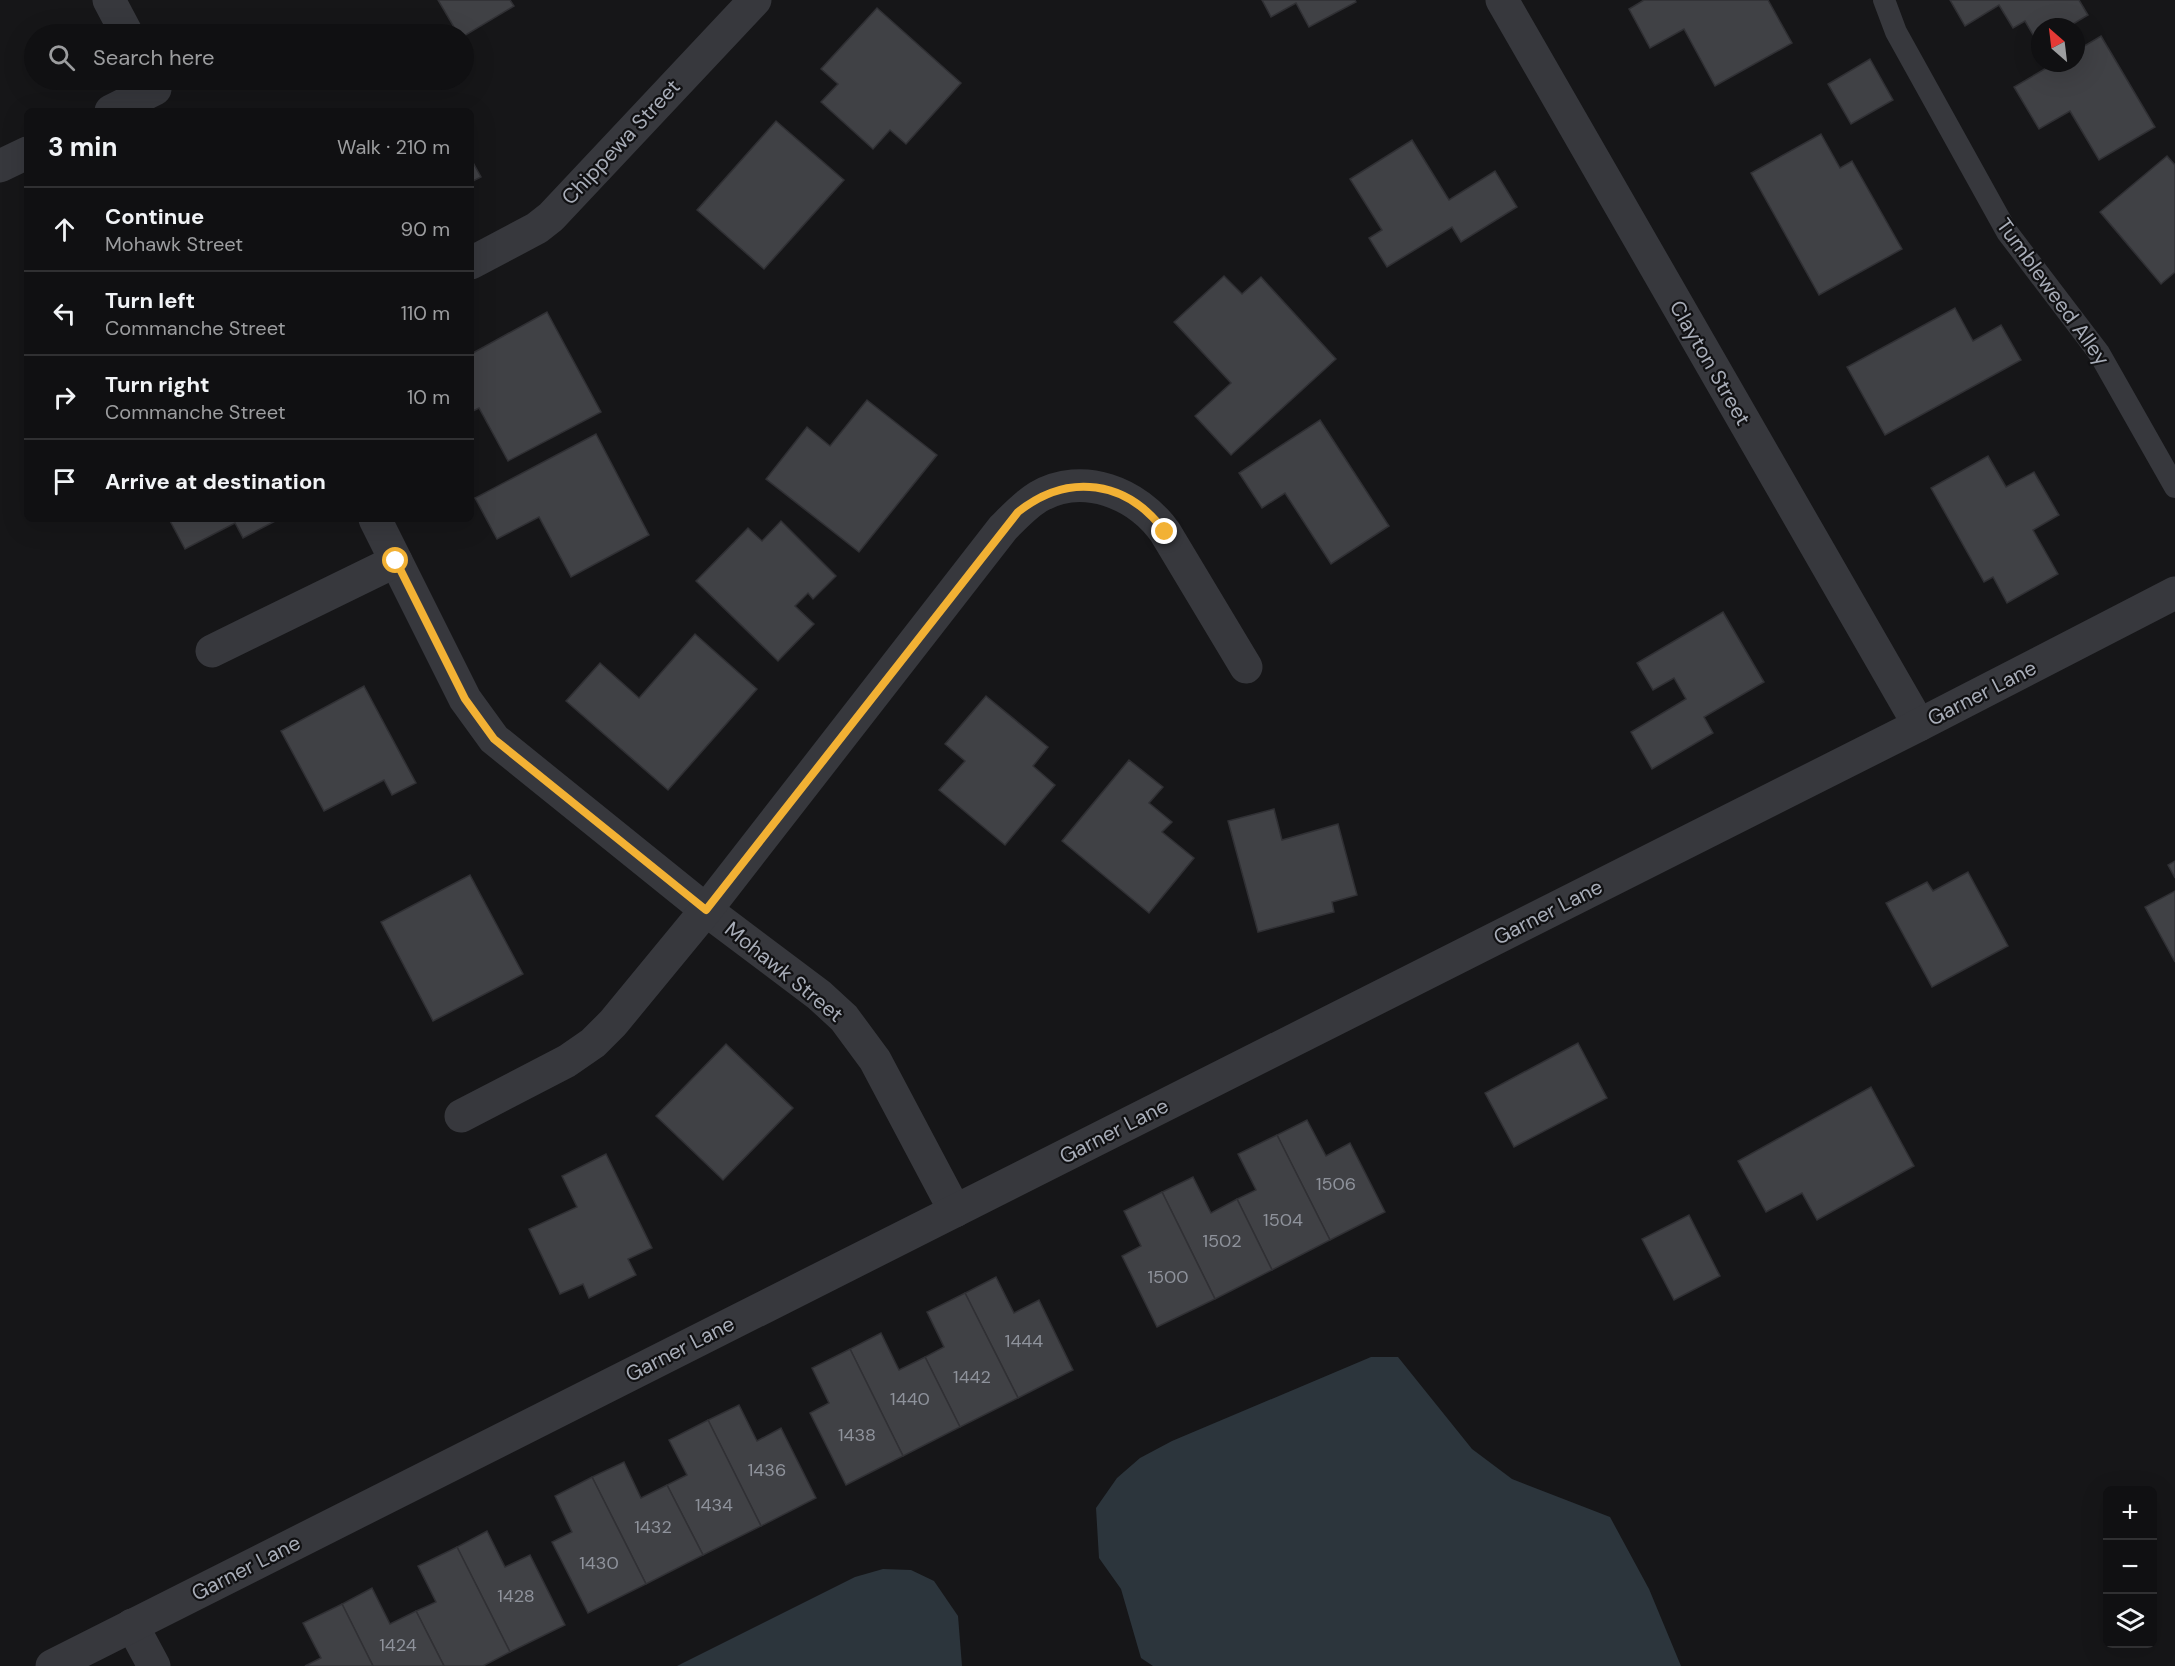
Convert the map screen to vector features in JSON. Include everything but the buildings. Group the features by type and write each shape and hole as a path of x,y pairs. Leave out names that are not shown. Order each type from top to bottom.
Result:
{"street":[{"path":"109,0 122,24"},
{"name":"Chippewa Street","path":"474,261 537,228 551,217 755,0"},
{"name":"Clayton Street","path":"1502,0 1919,725"},
{"path":"119,108 157,93"},
{"path":"0,166 24,154"},
{"path":"461,1116 567,1061 593,1043 706,910 1004,528 1018,512 1040,496 1063,488 1097,487 1130,499 1151,514 1165,532 1246,667"},
{"name":"Mohawk Street","path":"376,522 465,699 494,739 706,910 819,995 852,1027 884,1075 956,1211"},
{"path":"212,651 396,561"},
{"name":"Garner Lane","path":"52,1666 1919,725 2175,593"},
{"path":"132,1625 154,1666"}],"lane":[{"name":"Tumbleweed Alley","path":"1884,0 1896,32 2007,232 2099,353 2175,487"}],"shaded area":[{"path":"1371,1357 1398,1357 1472,1449 1512,1479 1610,1517 1649,1589 1681,1666 1153,1666 1141,1658 1121,1589 1099,1558 1096,1508 1117,1478 1140,1458 1172,1441"},
{"path":"883,1569 911,1570 934,1581 958,1616 962,1666 677,1666 855,1577"}],"route":[{"path":"396,561 465,699 494,739 706,910 1018,512 1033,500 1050,492 1063,488 1097,487 1130,499 1151,514 1165,532"}]}
